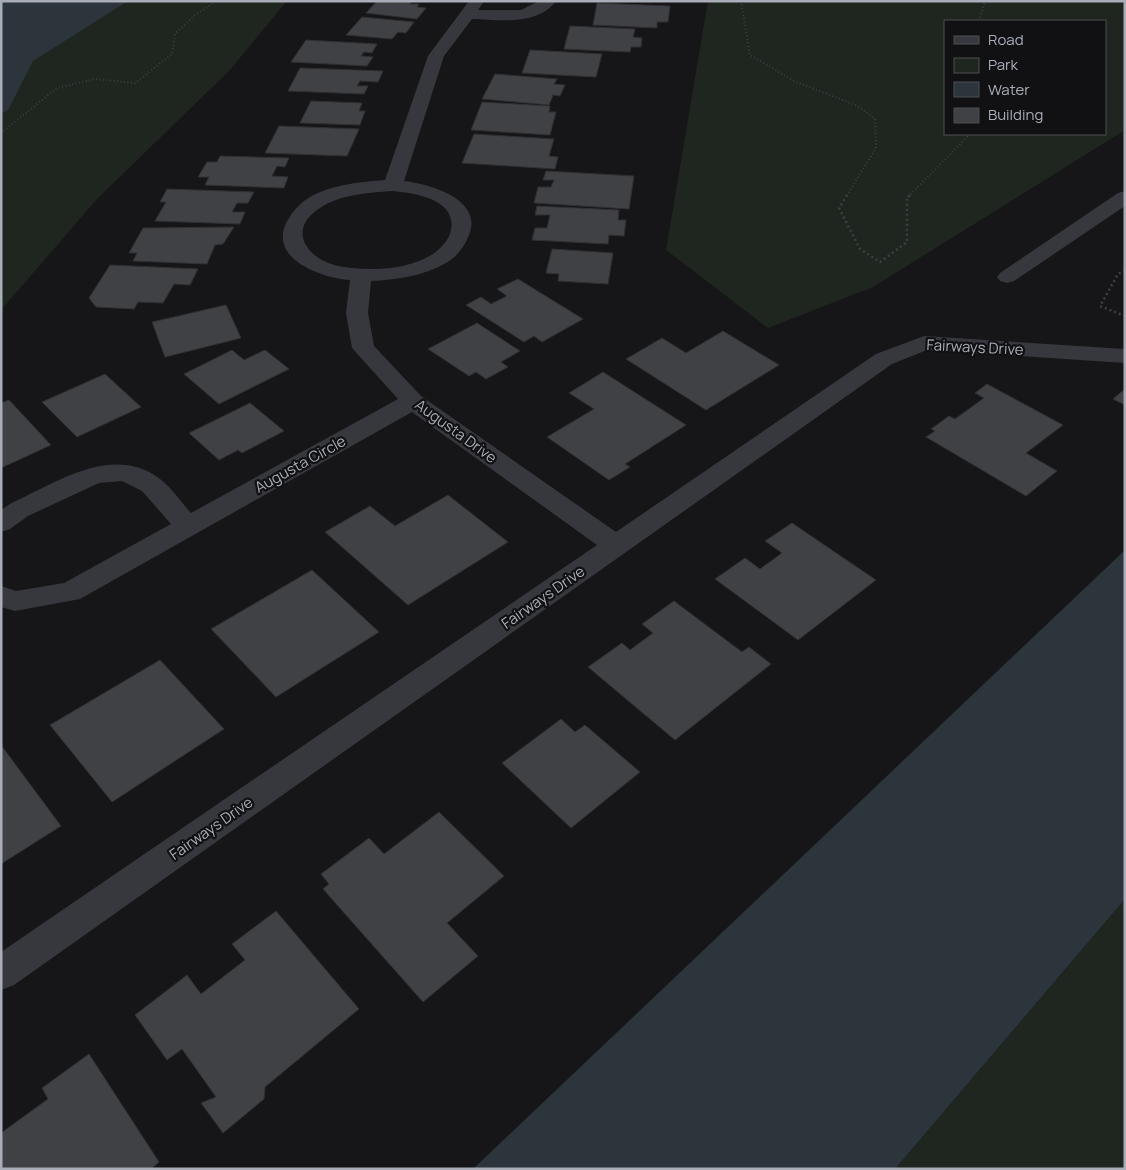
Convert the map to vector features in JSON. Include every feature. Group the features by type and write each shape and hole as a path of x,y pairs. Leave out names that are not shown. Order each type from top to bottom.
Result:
{"street":[{"path":"393,185 436,56 472,8 519,16 541,10 549,1"},
{"path":"393,185 438,195 453,205 462,218 462,232 455,246 439,259 416,268 390,274 361,276 332,272 309,262 295,248 292,233 298,217 314,204 337,193 364,187 393,185"},
{"path":"1007,277 1125,197"},
{"name":"Augusta Drive","path":"361,276 357,313 363,348 413,401 617,546"},
{"name":"Fairways Drive","path":"1,973 884,359 924,343 1125,356"},
{"name":"Augusta Circle","path":"1,596 15,602 70,592 413,401"},
{"path":"1,523 19,510 94,474 126,472 151,485 188,526"}],"path":[{"path":"1,133 57,88 95,79 135,83 172,54 175,34 194,16 216,1"},
{"path":"741,1 750,55 794,81 858,106 875,119 876,148 839,208 860,249 880,262 907,242 906,198 969,135"},
{"path":"979,20 985,1"},
{"path":"1125,270 1118,274 1100,306 1125,316"}],"green space":[{"path":"1,1 287,1 229,71 98,198 1,310"},
{"path":"708,1 1125,1 1125,130 873,287 768,328 666,250"},
{"path":"1125,899 1125,1169 895,1169"}],"water":[{"path":"1,1 128,1 33,61 8,110 1,114"},
{"path":"1125,550 1125,899 895,1169 473,1169"}],"building":[{"path":"377,1 412,1 410,4 419,4 417,7 426,8 417,19 366,13"},
{"path":"597,3 670,6 668,22 657,22 657,28 593,25"},
{"path":"362,17 414,22 406,33 398,32 392,39 346,35"},
{"path":"570,26 635,29 633,37 642,38 641,47 631,47 630,52 564,49"},
{"path":"306,40 377,44 372,53 364,52 361,56 373,57 367,66 291,62"},
{"path":"530,50 602,54 596,77 522,73"},
{"path":"300,68 383,71 378,82 360,81 357,86 368,86 364,94 288,91"},
{"path":"495,74 557,79 554,84 565,85 560,96 553,95 549,105 482,99"},
{"path":"311,101 362,103 359,111 365,111 360,125 300,123"},
{"path":"482,102 550,106 549,112 556,112 550,135 471,130"},
{"path":"279,126 359,129 347,156 265,153"},
{"path":"474,134 554,139 549,156 558,157 555,169 462,163"},
{"path":"220,156 289,158 285,167 277,166 272,176 288,177 284,188 205,185 209,177 198,177 207,162 217,162"},
{"path":"546,171 634,176 629,209 534,203 538,187 551,187 554,180 543,180"},
{"path":"167,189 254,192 248,203 237,203 232,212 245,212 240,224 155,221 166,202 160,202"},
{"path":"537,206 619,210 618,220 626,220 624,236 609,235 608,244 532,240 535,228 547,228 550,215 535,215"},
{"path":"234,227 223,244 215,245 207,264 133,261 137,253 129,253 143,228"},
{"path":"552,249 613,253 608,284 558,281 559,274 546,273"},
{"path":"110,265 198,269 190,285 174,284 163,303 138,302 134,309 96,307 89,298"},
{"path":"518,279 583,319 542,342 534,336 524,342 466,305 481,297 491,304 507,296 497,289"},
{"path":"226,305 241,338 165,357 152,322"},
{"path":"477,323 520,351 501,362 508,367 486,379 476,372 469,376 428,349"},
{"path":"723,331 779,365 706,410 626,359 662,338 686,353"},
{"path":"232,350 244,360 265,350 289,369 219,404 184,374"},
{"path":"603,372 686,425 625,464 630,467 609,480 547,437 594,409 569,393"},
{"path":"105,374 141,407 77,437 42,402"},
{"path":"987,384 1063,425 1026,453 1057,471 1026,496 926,437 935,431 931,429 949,416 955,419 984,398 975,393"},
{"path":"1125,389 1125,405 1113,399"},
{"path":"9,400 51,445 1,468 1,403"},
{"path":"250,403 284,431 242,453 238,450 219,460 189,433"},
{"path":"448,495 508,542 408,605 325,532 370,506 395,526"},
{"path":"792,523 876,580 798,640 715,579 745,558 760,569 782,553 765,541"},
{"path":"312,570 379,632 276,697 211,629"},
{"path":"674,601 742,652 749,647 771,664 675,740 588,667 622,643 630,650 653,633 642,624"},
{"path":"160,660 224,729 112,802 50,725"},
{"path":"561,719 575,732 585,725 640,772 571,828 502,763"},
{"path":"1,745 61,826 1,864"},
{"path":"439,812 504,876 447,923 478,956 423,1002 323,889 329,884 321,874 369,838 384,854"},
{"path":"276,911 359,1009 265,1087 264,1099 223,1133 201,1103 216,1097 182,1049 167,1060 135,1015 187,975 201,994 245,960 232,944"},
{"path":"89,1054 159,1162 151,1169 1,1169 1,1133 48,1099 42,1088"}]}
